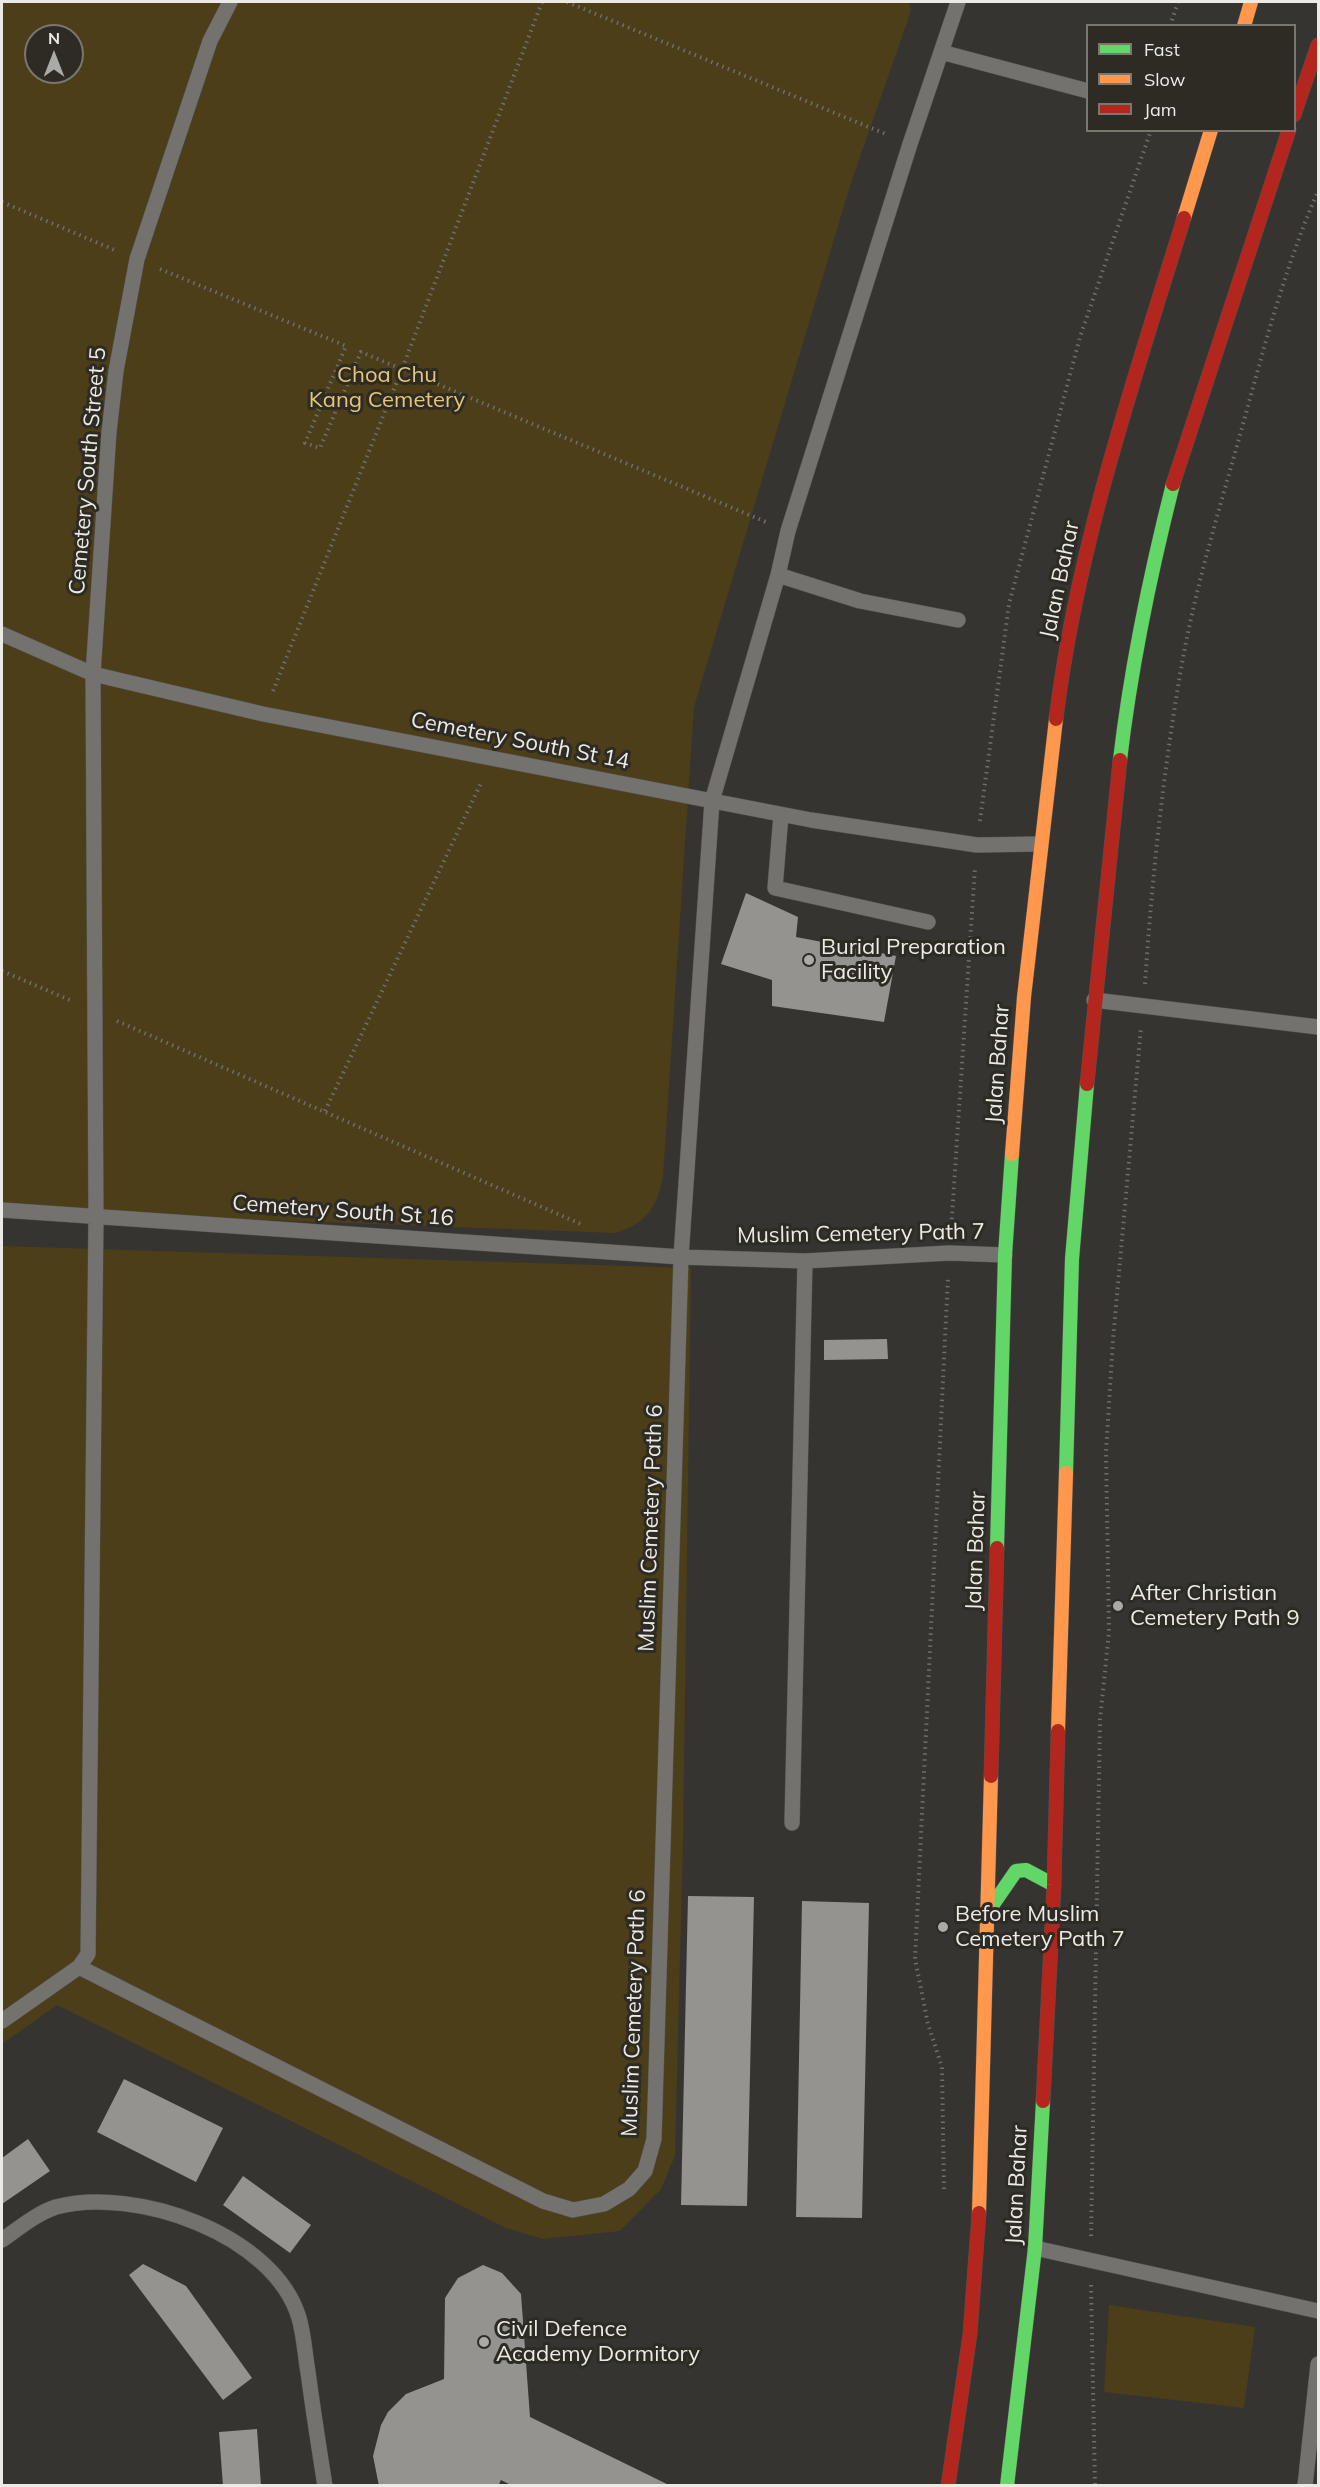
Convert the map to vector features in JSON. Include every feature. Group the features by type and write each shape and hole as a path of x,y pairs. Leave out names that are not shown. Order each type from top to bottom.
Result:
{"main road":[{"path":"1245,24 1251,2"},
{"path":"1296,109 1318,45"},
{"name":"Jalan Bahar","path":"948,2486 970,2334 978,2248 985,1916 1005,1255 1024,997 1040,844 1058,699 1083,561 1112,452 1210,132"},
{"name":"Jalan Bahar","path":"1007,2486 1035,2248 1054,1885 1072,1259 1094,1000 1126,709 1147,585 1176,470 1288,132"},
{"path":"985,1916 1016,1871 1026,1870 1054,1885"}],"lane":[{"name":"Cemetery South Street 5","path":"79,1967 88,1954 96,1217 93,674 110,422 116,371 137,259 207,52 230,2"},
{"name":"Muslim Cemetery Path 6","path":"79,1967 543,2201 573,2210 604,2204 629,2189 645,2170 654,2139 681,1257 712,801 778,575 788,531 910,144 958,2"},
{"path":"941,52 1086,90"},
{"path":"778,575 860,601 957,620"},
{"name":"Cemetery South St 14","path":"2,634 93,674 263,714 781,814 977,845 1040,844"},
{"path":"781,814 775,888 928,922"},
{"path":"1094,1000 1318,1027"},
{"name":"Cemetery South St 16","path":"2,1210 681,1257"},
{"name":"Muslim Cemetery Path 7","path":"681,1257 805,1261 949,1253 1005,1255"},
{"path":"792,1823 805,1261"},
{"path":"2,2021 79,1967"},
{"path":"2,2240 55,2208 92,2202 159,2210 223,2235 257,2256 281,2282 299,2318 325,2486"},
{"path":"1035,2248 1318,2311"},
{"path":"1305,2486 1318,2364"}],"path":[{"path":"263,714 402,369 542,2"},
{"path":"567,2 910,144"},
{"path":"1171,24 1178,2"},
{"path":"1095,2486 1091,2262 1100,1720 1109,1632 1106,1452 1113,1340 1155,845 1181,667 1220,507 1262,352 1296,242 1318,191"},
{"path":"2,202 346,346 305,443 320,448 361,352 788,531"},
{"path":"325,1111 492,758"},
{"path":"2,971 585,1226"}],"green space":[{"name":"Choa Chu Kang Cemetery","path":"2,2 909,2 911,11 850,186 694,707 663,1177 653,1206 635,1225 615,1233 157,1216 2,1203"},
{"path":"2,1246 691,1268 683,1840 675,2156 661,2189 620,2231 543,2239 506,2228 57,2005 2,2044"},
{"path":"1109,2305 1255,2327 1244,2408 1104,2392"}],"building":[{"name":"Burial Preparation Facility","path":"746,893 798,917 796,937 896,956 884,1022 772,1006 772,980 721,964"},
{"path":"887,1339 888,1359 824,1360 824,1340"},
{"path":"688,1896 754,1897 747,2206 681,2205"},
{"path":"802,1901 869,1903 862,2218 796,2217"},
{"path":"124,2079 223,2128 196,2182 97,2132"},
{"path":"28,2139 50,2171 2,2204 2,2158"},
{"path":"243,2176 311,2225 290,2253 223,2205"},
{"path":"143,2264 186,2286 252,2378 223,2400 129,2275"},
{"name":"Civil Defence Academy Dormitory","path":"483,2265 502,2273 521,2294 530,2417 671,2486 513,2486 501,2480 498,2486 379,2486 373,2456 381,2425 388,2412 406,2394 444,2379 445,2298 458,2278"},
{"path":"257,2429 261,2486 223,2486 219,2432"}],"traffic: fast":[{"path":"1120,760 1142,621 1173,484"},
{"path":"1066,1473 1072,1259 1087,1084"},
{"path":"997,1548 1005,1255 1012,1154"},
{"path":"985,1916 1016,1871 1026,1870 1054,1885"},
{"path":"1007,2486 1035,2248 1043,2101"}],"traffic: slow":[{"path":"1245,24 1251,2"},
{"path":"1184,218 1210,132"},
{"path":"1012,1154 1024,997 1056,719"},
{"path":"1058,1731 1066,1473"},
{"path":"979,2213 991,1776"}],"traffic: jam":[{"path":"1296,109 1318,45"},
{"path":"1173,484 1288,132"},
{"path":"1056,719 1065,655 1092,528 1184,218"},
{"path":"1087,1084 1120,760"},
{"path":"991,1776 997,1548"},
{"path":"1043,2101 1054,1885 1058,1731"},
{"path":"948,2486 970,2334 979,2213"}],"place":[{"name":"Burial Preparation Facility","path":"809,960"},
{"name":"After Christian Cemetery Path 9","path":"1118,1606"},
{"name":"Before Muslim Cemetery Path 7","path":"943,1927"},
{"name":"Civil Defence Academy Dormitory","path":"484,2342"}]}
